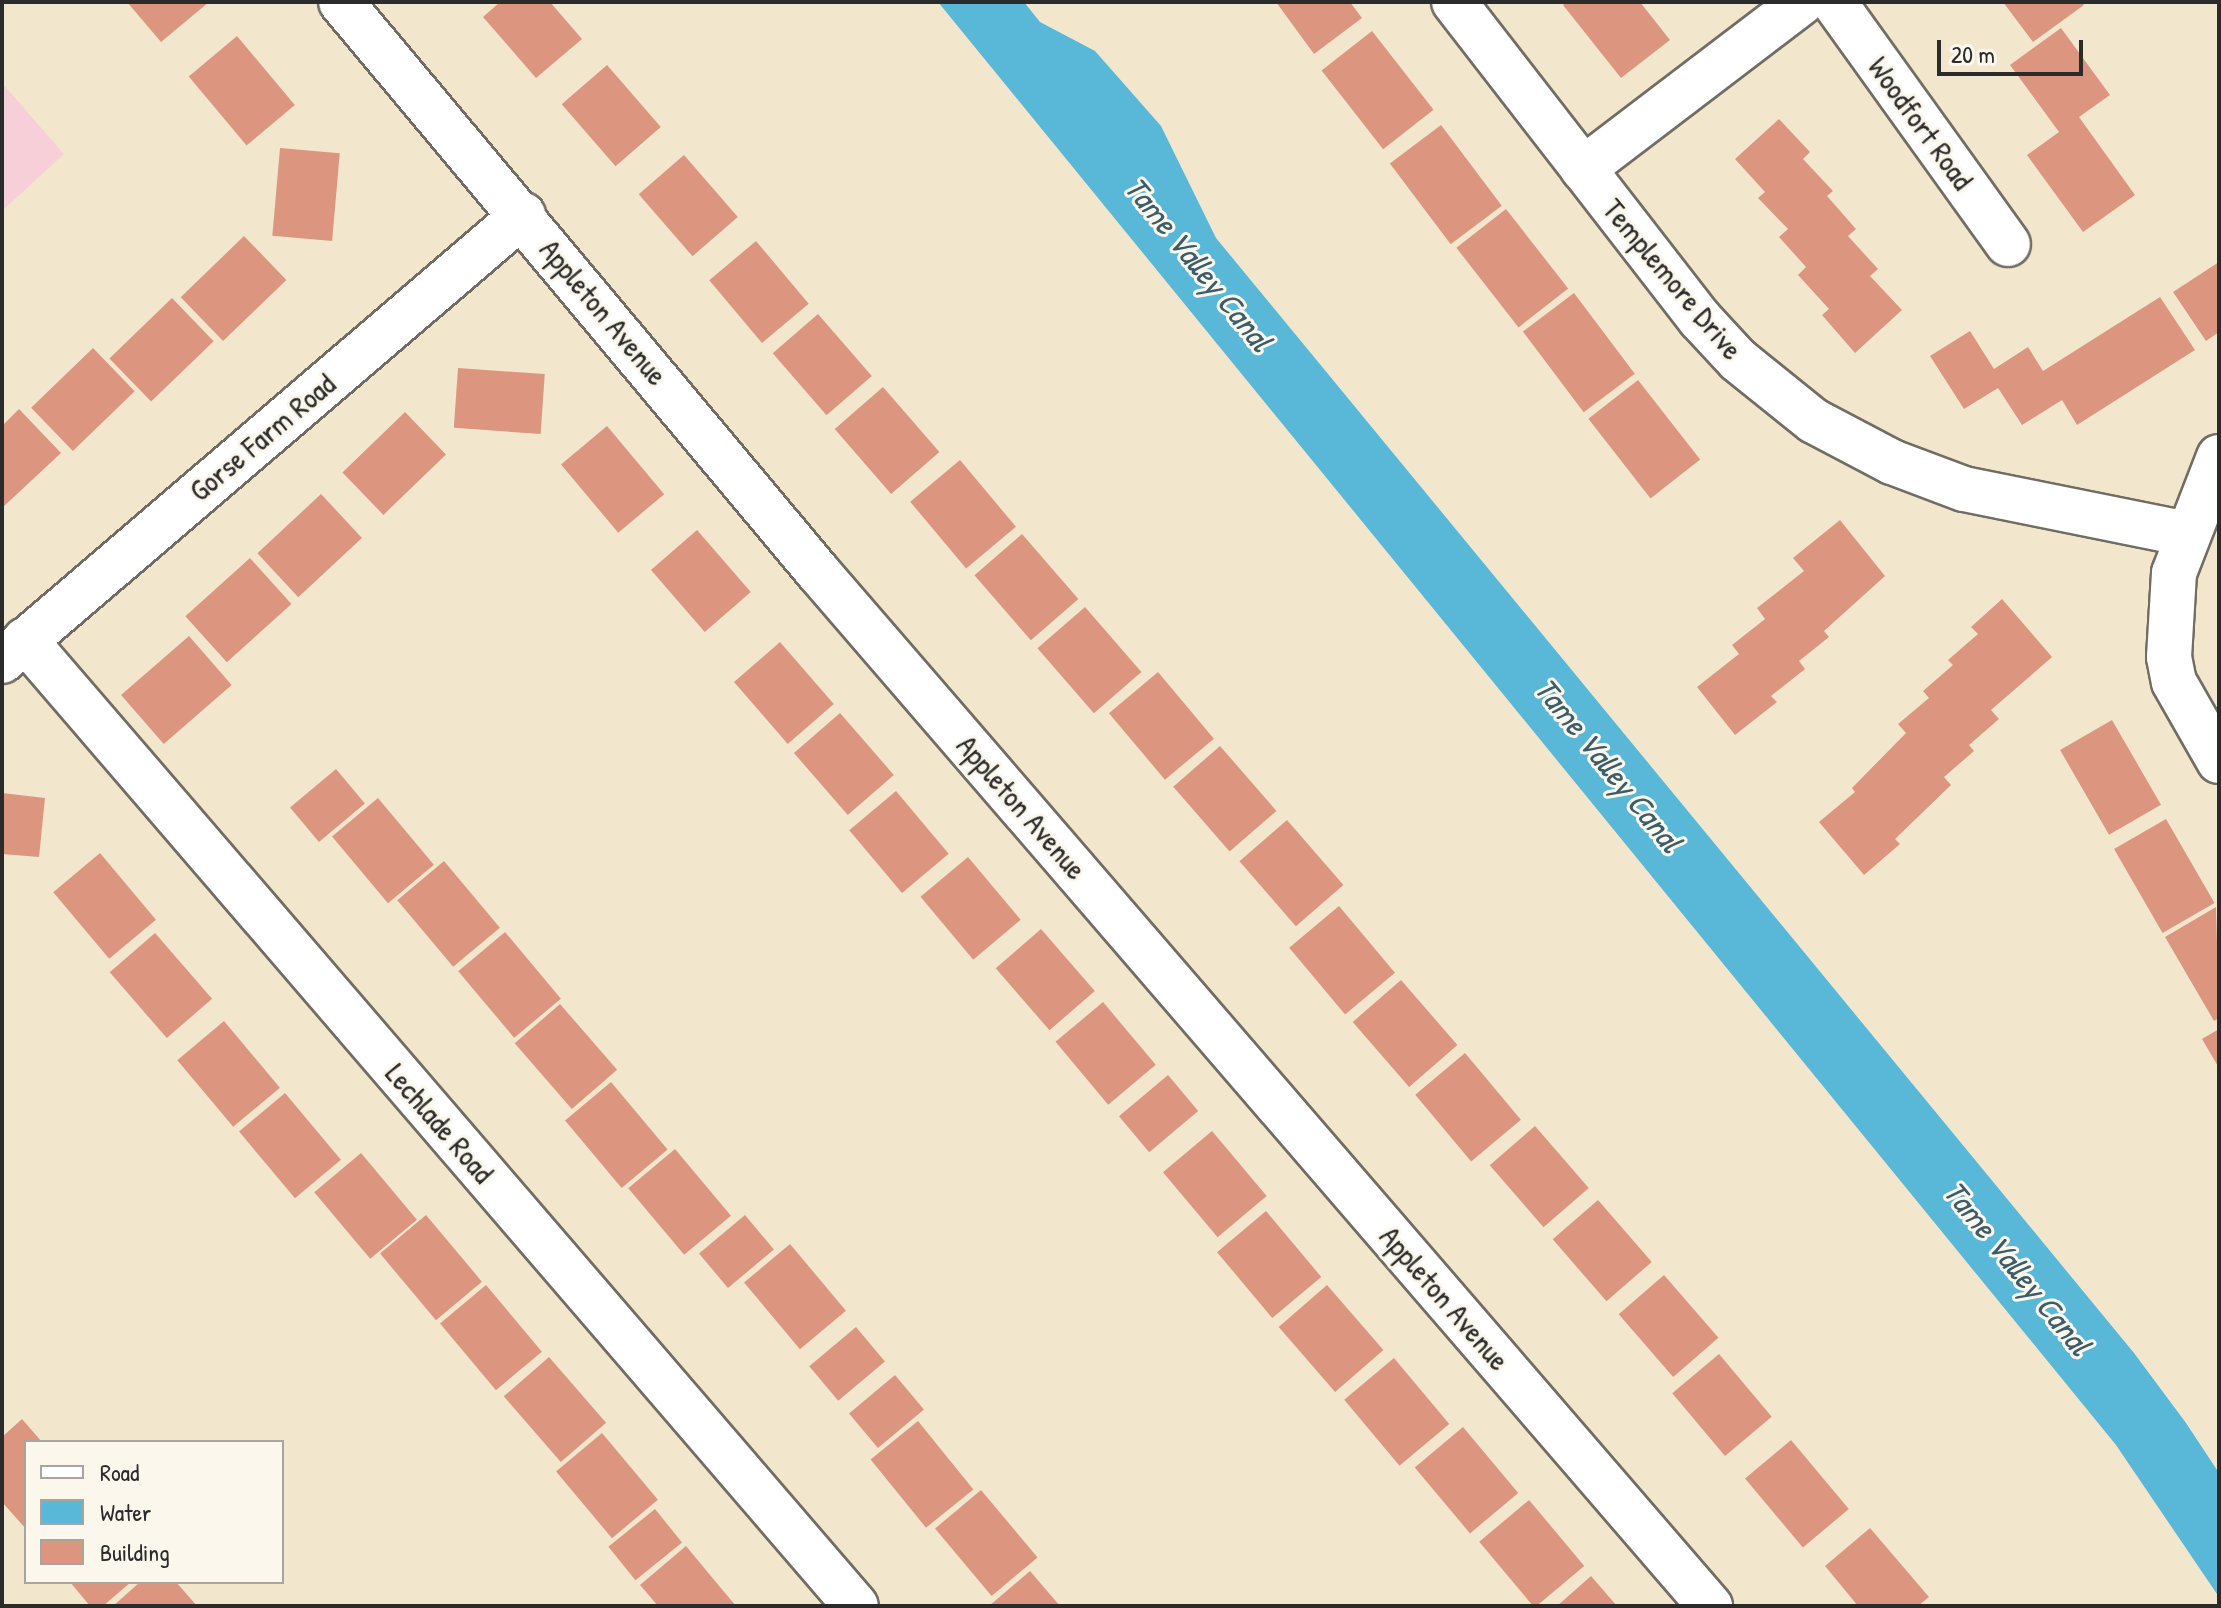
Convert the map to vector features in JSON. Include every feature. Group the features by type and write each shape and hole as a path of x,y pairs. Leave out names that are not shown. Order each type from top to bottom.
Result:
{"street":[{"name":"Appleton Avenue","path":"341,2 523,215 818,572 1710,1606"},
{"name":"Templemore Drive","path":"1454,2 1700,319 1738,360 1814,421 1892,462 1964,489 2187,534"},
{"path":"1583,169 1802,2"},
{"name":"Woodfort Road","path":"1834,2 2008,244"},
{"name":"Gorse Farm Road","path":"14,650 523,215"},
{"path":"2219,457 2174,573 2169,657 2174,682 2219,761"},
{"name":"Lechlade Road","path":"14,650 856,1606"}],"shaded area":[{"path":"2,83 64,154 2,211"}],"water":[{"name":"Tame Valley Canal","path":"938,2 1024,2 1040,22 1095,51 1161,126 1216,238 2134,1353 2186,1423 2219,1473 2219,1597 2116,1445"}],"building":[{"path":"127,2 209,2 161,42"},
{"path":"500,2 550,2 582,39 536,78 483,17"},
{"path":"1276,2 1350,2 1362,18 1314,54"},
{"path":"1566,2 1640,2 1670,40 1621,78 1563,5"},
{"path":"2003,2 2081,2 2084,5 2033,42"},
{"path":"2061,28 2110,95 2079,117 2135,195 2083,232 2027,155 2059,132 2010,65"},
{"path":"1372,31 1434,110 1383,149 1322,70"},
{"path":"237,36 295,105 247,145 189,76"},
{"path":"607,65 661,127 616,166 562,104"},
{"path":"1779,119 1810,152 1803,159 1833,191 1827,196 1856,229 1848,236 1878,269 1870,276 1902,310 1855,353 1822,315 1829,309 1798,275 1806,267 1779,237 1788,229 1758,198 1765,192 1735,159"},
{"path":"1441,125 1502,206 1451,244 1390,164"},
{"path":"280,148 340,153 332,241 272,236"},
{"path":"684,155 738,217 693,256 639,194"},
{"path":"1506,209 1568,289 1519,327 1456,248"},
{"path":"244,236 286,280 223,341 181,297"},
{"path":"756,241 809,304 762,343 709,280"},
{"path":"2219,262 2219,332 2206,341 2173,292"},
{"path":"1574,293 1635,374 1584,412 1523,332"},
{"path":"2160,297 2195,350 2077,425 2062,400 2022,425 1998,388 1964,409 1930,356 1970,331 1994,369 2028,347 2043,371"},
{"path":"172,298 214,341 151,402 109,358"},
{"path":"818,314 872,376 827,415 773,353"},
{"path":"93,348 135,391 73,451 31,408"},
{"path":"458,368 545,374 541,434 454,428"},
{"path":"1638,380 1700,460 1651,498 1588,419"},
{"path":"883,387 939,452 891,494 835,429"},
{"path":"19,409 61,453 2,508 2,426"},
{"path":"405,412 446,454 383,515 342,472"},
{"path":"607,426 664,494 618,533 561,465"},
{"path":"960,460 1016,527 966,568 910,502"},
{"path":"321,494 362,538 298,597 257,553"},
{"path":"1840,520 1885,576 1824,631 1829,637 1799,661 1805,669 1771,696 1777,702 1735,735 1697,687 1739,654 1732,645 1765,619 1757,608 1804,571 1793,558"},
{"path":"697,530 751,592 705,632 651,570"},
{"path":"1022,534 1078,599 1031,640 974,575"},
{"path":"250,558 291,604 227,662 185,616"},
{"path":"2002,599 2052,657 1991,710 1999,719 1969,745 1974,751 1944,777 1951,785 1895,839 1900,844 1864,875 1819,822 1855,792 1852,788 1906,733 1898,724 1929,698 1923,691 1953,665 1948,660 1978,634 1971,627"},
{"path":"1085,607 1141,672 1094,713 1037,648"},
{"path":"189,636 232,685 164,744 121,695"},
{"path":"780,642 834,704 788,744 734,682"},
{"path":"1158,672 1214,739 1165,780 1109,713"},
{"path":"840,713 894,775 848,815 794,753"},
{"path":"2112,720 2161,805 2109,835 2060,750"},
{"path":"1220,746 1276,811 1230,852 1173,787"},
{"path":"336,769 365,803 319,842 290,808"},
{"path":"896,791 949,854 902,893 849,830"},
{"path":"2,793 45,798 39,857 2,854"},
{"path":"378,798 434,865 388,903 332,837"},
{"path":"2166,819 2214,903 2163,933 2114,849"},
{"path":"1287,820 1343,885 1296,926 1239,861"},
{"path":"100,853 156,920 109,959 53,892"},
{"path":"968,857 1021,920 973,960 921,897"},
{"path":"444,861 500,928 453,967 397,900"},
{"path":"1339,906 1395,973 1345,1014 1289,948"},
{"path":"2216,907 2219,1018 2214,1021 2165,937"},
{"path":"1041,929 1095,991 1050,1030 996,968"},
{"path":"505,932 561,999 514,1038 458,971"},
{"path":"155,933 212,999 167,1038 110,972"},
{"path":"1401,980 1457,1045 1409,1087 1353,1022"},
{"path":"1103,1002 1156,1065 1108,1105 1056,1042"},
{"path":"560,1004 617,1070 572,1109 515,1043"},
{"path":"224,1021 280,1088 233,1127 177,1060"},
{"path":"2219,1029 2219,1068 2202,1039"},
{"path":"1465,1053 1521,1120 1471,1161 1415,1095"},
{"path":"1168,1075 1198,1111 1149,1152 1119,1116"},
{"path":"611,1082 668,1149 622,1188 565,1121"},
{"path":"285,1093 341,1160 295,1198 239,1132"},
{"path":"1535,1126 1589,1188 1544,1227 1490,1165"},
{"path":"1212,1131 1267,1196 1218,1237 1163,1172"},
{"path":"675,1149 731,1216 684,1255 628,1188"},
{"path":"361,1153 417,1220 370,1259 314,1192"},
{"path":"1598,1200 1652,1262 1607,1301 1553,1239"},
{"path":"1266,1211 1321,1277 1272,1318 1217,1252"},
{"path":"426,1215 482,1282 436,1320 380,1254"},
{"path":"745,1215 774,1249 728,1288 699,1254"},
{"path":"790,1244 846,1311 800,1349 744,1283"},
{"path":"1664,1275 1718,1338 1673,1377 1619,1314"},
{"path":"486,1285 542,1352 496,1390 440,1324"},
{"path":"1327,1285 1383,1350 1335,1392 1279,1327"},
{"path":"856,1327 885,1361 838,1401 809,1366"},
{"path":"1719,1354 1772,1417 1725,1456 1672,1393"},
{"path":"549,1357 606,1423 561,1462 504,1396"},
{"path":"1394,1358 1449,1424 1399,1466 1344,1400"},
{"path":"895,1375 924,1409 878,1448 849,1414"},
{"path":"22,1419 40,1440 24,1440 24,1527 2,1502 2,1437"},
{"path":"918,1421 973,1489 926,1528 871,1459"},
{"path":"1463,1427 1518,1493 1470,1533 1415,1467"},
{"path":"602,1433 658,1500 612,1538 556,1472"},
{"path":"1791,1440 1849,1509 1803,1548 1745,1479"},
{"path":"981,1490 1038,1557 992,1596 935,1529"},
{"path":"1529,1500 1584,1566 1533,1606 1479,1542"},
{"path":"655,1509 682,1542 635,1580 608,1547"},
{"path":"1870,1528 1929,1597 1918,1606 1858,1606 1825,1566"},
{"path":"686,1546 736,1606 658,1606 640,1585"},
{"path":"1030,1571 1060,1606 989,1606"},
{"path":"1591,1576 1617,1606 1557,1606"},
{"path":"72,1584 129,1584 103,1606 90,1606"},
{"path":"138,1584 178,1584 197,1606 113,1606"}]}
